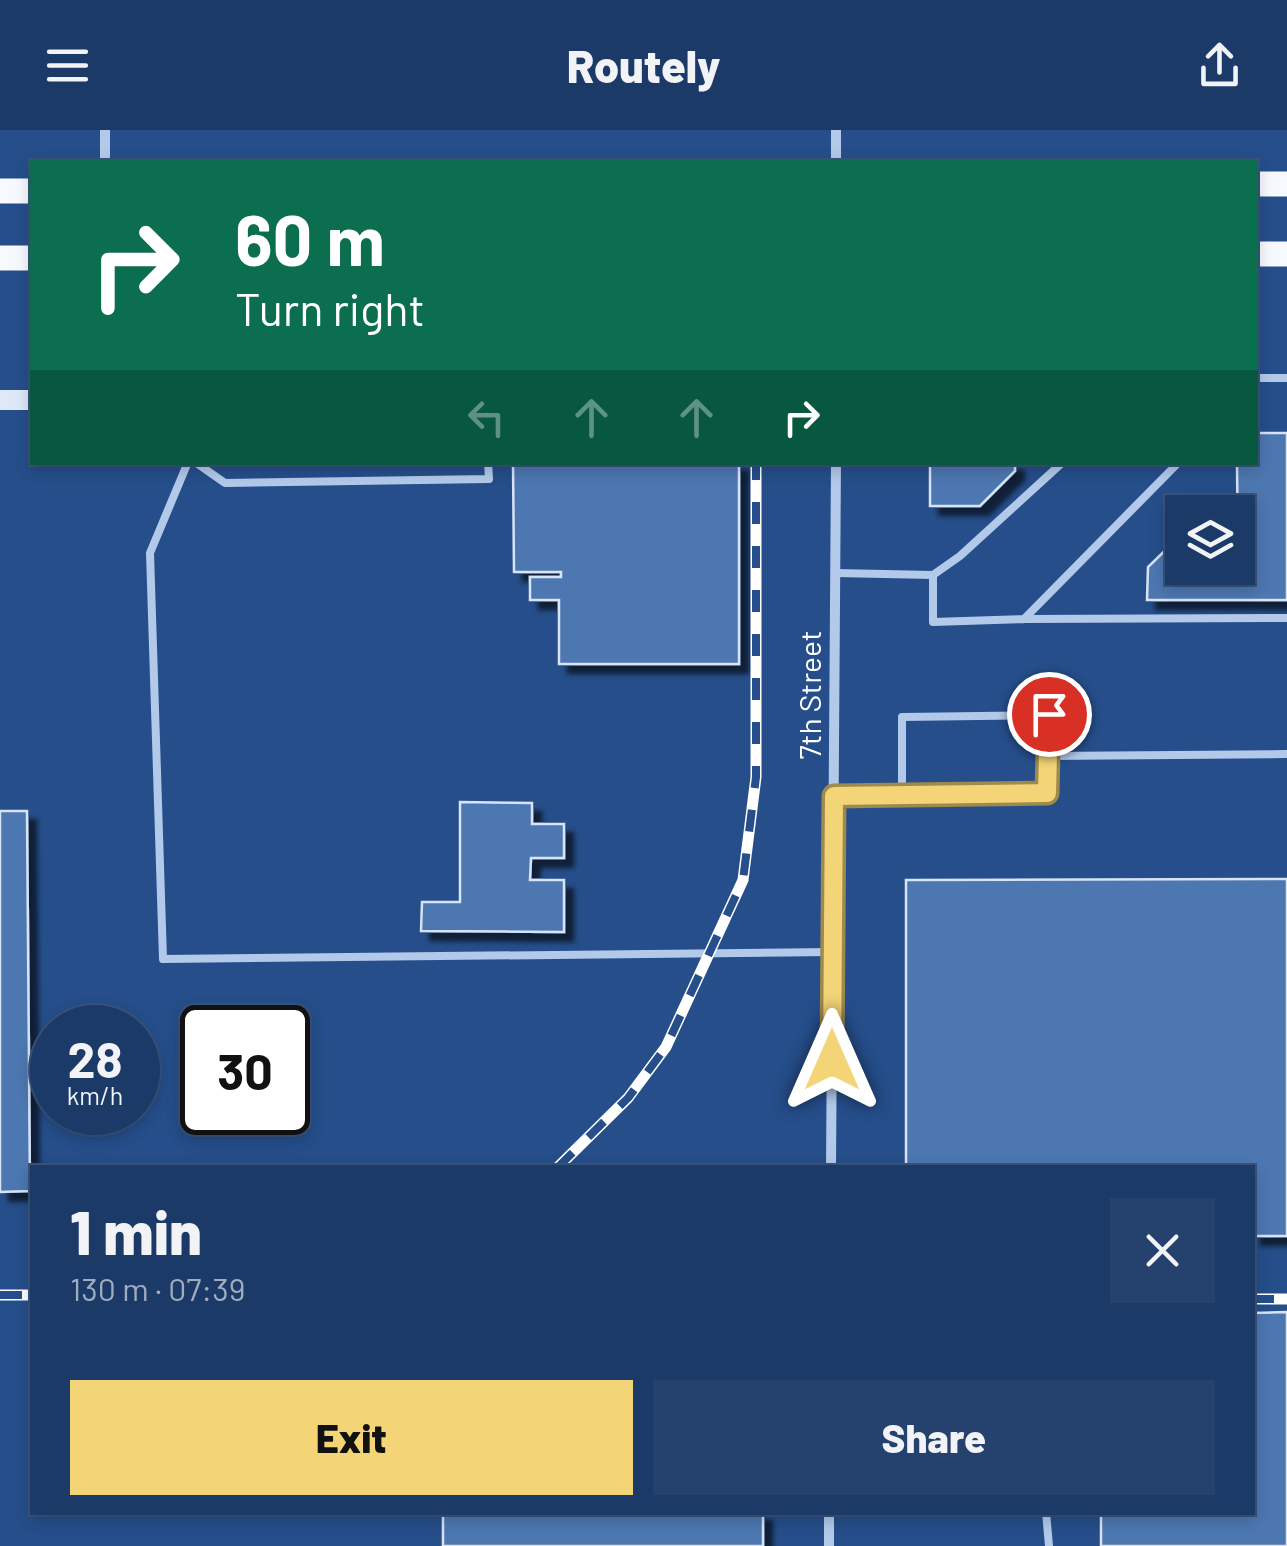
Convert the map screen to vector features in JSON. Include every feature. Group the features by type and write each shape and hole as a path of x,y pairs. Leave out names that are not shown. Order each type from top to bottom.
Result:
{"main road":[{"path":"1258,184 1287,184"},
{"path":"0,191 30,191"},
{"path":"1258,254 1287,254"},
{"path":"0,258 30,258"}],"street":[{"path":"104,160 105,130"},
{"path":"836,130 836,160"},
{"path":"0,400 30,400"},
{"name":"7th Street","path":"831,1165 836,465"},
{"path":"829,1515 829,1546"}],"lane":[{"path":"1258,378 1287,378"},
{"path":"190,465 150,553 163,959 832,952"},
{"path":"196,465 224,484 488,479 488,465"},
{"path":"835,573 933,575 960,556 1059,465"},
{"path":"1024,619 1176,465"},
{"path":"933,575 934,622 1287,618"},
{"path":"834,796 902,796 1047,793 1049,714 902,716 902,796"},
{"path":"1048,756 1287,754"},
{"path":"1046,1515 1048,1546"}],"building":[{"path":"1258,433 1287,433 1287,600 1147,600 1148,567 1165,550 1165,585 1255,585 1255,495 1237,495 1237,465 1258,465"},
{"path":"513,465 739,465 739,664 559,664 559,600 530,600 530,577 561,577 561,572 514,572"},
{"path":"930,465 1015,465 1015,471 980,506 930,506"},
{"path":"460,802 532,803 532,824 564,824 564,858 531,858 530,880 564,880 564,932 421,931 422,902 460,902"},
{"path":"0,811 27,811 30,1191 0,1192"},
{"path":"1287,879 1287,1236 1255,1236 1255,1165 906,1165 906,880"},
{"path":"1287,1312 1287,1546 1101,1546 1101,1515 1255,1515 1255,1313"},
{"path":"443,1515 763,1515 763,1546 443,1546"}],"railway":[{"path":"560,1165 628,1098 666,1047 743,880 756,777 756,465"},
{"path":"0,1295 30,1295"},
{"path":"1255,1299 1287,1299"}],"route":[{"path":"832,1060 834,796 1047,793 1049,714"}]}
